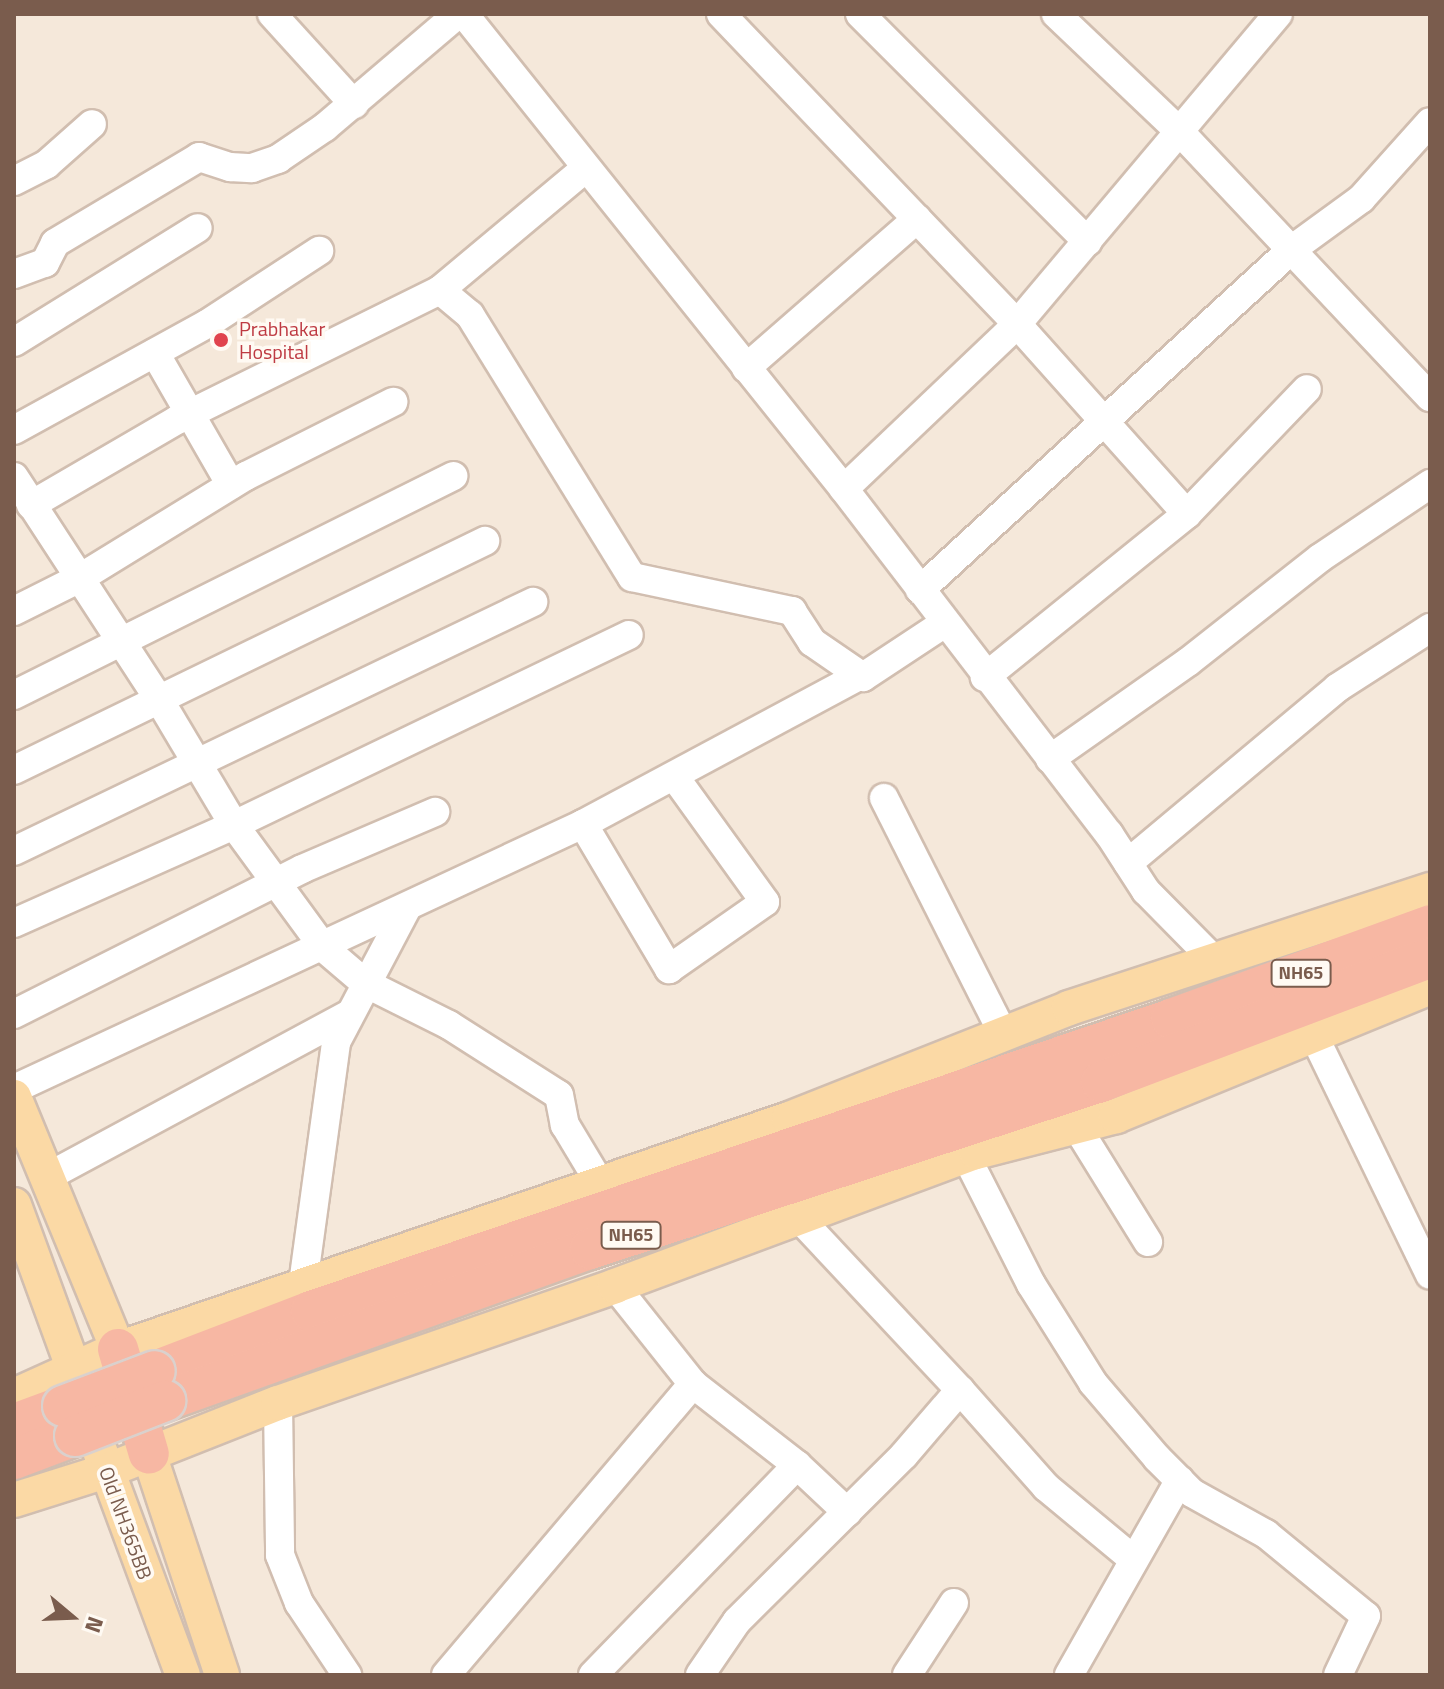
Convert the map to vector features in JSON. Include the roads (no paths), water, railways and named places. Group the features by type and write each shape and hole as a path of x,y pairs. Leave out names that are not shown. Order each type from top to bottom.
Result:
{"highway":[{"name":"NH65","path":"14,1424 71,1404 160,1386 1101,1082 1175,1035 1430,925"},
{"name":"NH65","path":"1175,1035 1430,958"},
{"path":"118,1349 149,1454"},
{"name":"NH65","path":"14,1459 71,1404"}],"main road":[{"path":"14,1396 71,1404 118,1349 789,1119 1166,973 1430,890"},
{"path":"14,1500 106,1471 278,1403 615,1286 966,1156 1078,1129 1101,1082 1196,1087 1430,987"},
{"path":"14,1097 118,1349"},
{"name":"Old NH365BB","path":"14,1205 71,1404 106,1471 183,1675"},
{"path":"149,1454 222,1675"}],"street":[{"path":"272,14 354,104"},
{"path":"14,274 45,263 55,243 199,157 230,167 252,168 278,159 354,104 458,14"},
{"path":"464,14 844,489 1171,922 1213,959"},
{"path":"721,14 1017,324 1187,514"},
{"path":"860,14 1088,242"},
{"path":"1056,14 1181,133 1430,397"},
{"path":"844,489 1017,324 1181,133 1278,14"},
{"path":"920,590 1107,422 1291,250 1361,199 1430,122"},
{"path":"14,181 47,164 92,124"},
{"path":"31,505 187,415 440,290 586,168"},
{"path":"746,368 917,219"},
{"path":"14,342 198,228"},
{"path":"14,430 155,353 319,251"},
{"path":"440,290 470,315 632,577 792,611 812,642 861,675"},
{"path":"155,353 187,415 231,485"},
{"path":"985,677 1187,514 1307,389"},
{"path":"14,611 80,578 231,485 393,402"},
{"path":"14,695 453,476"},
{"path":"14,477 160,701 234,825 324,948 365,983 449,1025 559,1095 565,1125 601,1185"},
{"path":"1050,759 1188,662 1320,558 1430,484"},
{"path":"14,770 485,541"},
{"path":"14,851 533,602"},
{"path":"14,1089 324,948 583,824 807,707 945,623"},
{"path":"1128,863 1337,688 1430,628"},
{"path":"14,923 234,825 629,635"},
{"path":"583,824 669,969 765,902 675,777"},
{"path":"884,798 1003,1034"},
{"path":"14,1014 275,883 435,812"},
{"path":"303,1284 336,1042 406,909"},
{"path":"47,1177 350,1014"},
{"path":"1315,1038 1430,1275"},
{"path":"1078,1129 1148,1242"},
{"path":"966,1156 1031,1284 1093,1383 1192,1493 1266,1534 1366,1616 1338,1675"},
{"path":"798,1217 1046,1487 1134,1560"},
{"path":"615,1286 693,1384 797,1465 847,1512"},
{"path":"446,1675 693,1384"},
{"path":"700,1675 737,1621 847,1512 960,1390"},
{"path":"278,1403 280,1555 299,1603 347,1675"},
{"path":"593,1675 797,1465"},
{"path":"1069,1675 1180,1480"},
{"path":"907,1675 954,1603"}],"place":[{"name":"Prabhakar Hospital","path":"221,340"}]}
